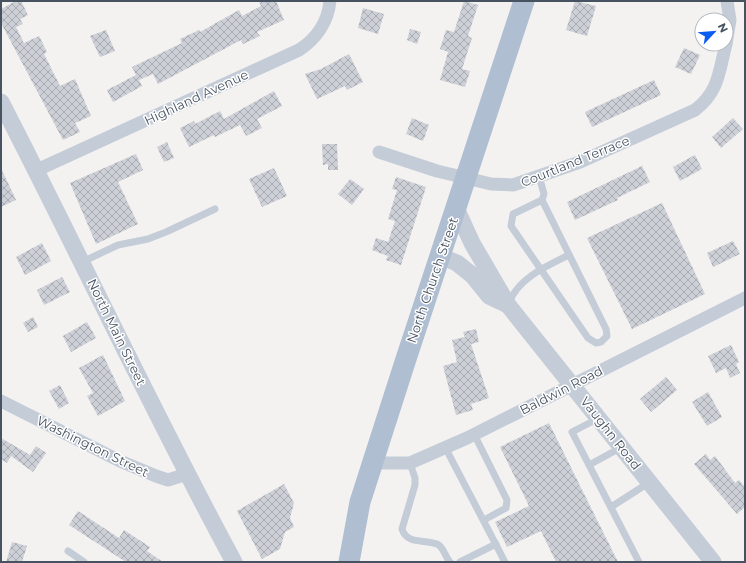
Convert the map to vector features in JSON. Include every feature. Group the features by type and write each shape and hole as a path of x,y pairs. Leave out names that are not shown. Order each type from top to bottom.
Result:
{"main road":[{"name":"North Church Street","path":"349,562 359,509 373,463 524,1"}],"street":[{"name":"Highland Avenue","path":"37,170 299,50 315,38 323,25 330,1"},
{"name":"Courtland Terrace","path":"727,1 729,12"},
{"name":"Courtland Terrace","path":"379,152 437,171 504,186 513,185 580,162 695,110 705,102 714,88 724,52"},
{"name":"North Main Street","path":"1,102 37,170 187,474 234,562"},
{"name":"Vaughn Road","path":"456,208 479,256 508,305 573,384 712,562"},
{"name":"Vaughn Road","path":"440,256 457,263 472,274 489,296 508,305"},
{"name":"Baldwin Road","path":"373,463 410,463 474,434 745,298"},
{"name":"Washington Street","path":"1,401 120,461 156,476 168,480 187,474"}],"lane":[{"path":"539,176 544,194 542,200 606,329 607,336 601,342 596,343 588,338 511,226 510,221 513,214 518,210 542,200"},
{"path":"82,262 118,245 148,239 166,232 215,209"},
{"path":"508,305 513,292 541,269 569,255"},
{"path":"599,418 572,432 639,562"},
{"path":"474,434 507,500 506,508 484,520"},
{"path":"445,447 506,562"},
{"path":"589,465 622,447"},
{"path":"410,463 415,478 415,484 402,529 404,535 408,539 438,544 443,549 445,557 450,562"},
{"path":"611,507 650,482"},
{"path":"460,562 496,544"},
{"path":"68,551 84,562"}],"building":[{"path":"16,1 21,1 28,15 20,19 23,24 16,27 24,43 39,36 47,52 44,54 60,86 75,79 91,116 75,123 80,132 63,140 1,23 1,9"},
{"path":"259,1 276,1 284,20 257,32 260,36 243,44 241,40 158,84 153,74 139,80 142,86 113,102 107,90 136,75 132,67 182,43 180,39 199,30 200,32 239,10 242,16 261,6"},
{"path":"464,1 478,5 468,36 472,38 462,69 470,71 465,87 440,80 448,52 440,49 446,30 454,32"},
{"path":"575,1 596,6 587,36 566,30"},
{"path":"363,8 384,14 378,34 358,28"},
{"path":"410,29 421,32 417,44 407,40"},
{"path":"106,30 115,51 100,57 90,36"},
{"path":"684,48 700,55 691,74 675,67"},
{"path":"349,54 363,82 347,90 345,86 317,99 305,74 321,69"},
{"path":"654,80 661,95 592,127 585,112"},
{"path":"274,91 282,106 257,119 262,128 246,136 240,125 189,147 180,128 194,121 195,124 220,111 224,119"},
{"path":"412,118 429,125 423,141 406,134"},
{"path":"733,118 743,129 721,148 712,137"},
{"path":"167,142 174,158 164,162 157,147"},
{"path":"322,144 337,144 338,170 328,170 328,164 323,165"},
{"path":"136,154 143,170 118,182 138,224 96,244 70,183"},
{"path":"695,155 702,169 680,181 673,167"},
{"path":"642,166 650,182 617,198 618,200 575,220 567,202"},
{"path":"1,168 16,200 1,207"},
{"path":"274,168 287,196 262,207 249,179"},
{"path":"396,177 426,187 401,265 386,260 388,256 372,250 376,238 388,242 395,221 388,219 397,190 392,189"},
{"path":"350,179 364,189 352,205 338,194"},
{"path":"662,203 705,294 632,329 587,238"},
{"path":"733,241 740,254 713,267 707,253"},
{"path":"42,243 51,261 25,275 16,257"},
{"path":"62,277 70,292 44,305 37,290"},
{"path":"33,317 38,327 28,332 23,323"},
{"path":"87,322 96,338 71,352 63,336"},
{"path":"476,329 479,342 471,344 489,398 471,404 473,410 456,415 443,366 457,362 452,340 465,337 463,332"},
{"path":"731,345 739,362 736,364 740,373 730,378 726,368 716,373 708,356"},
{"path":"103,355 125,401 98,416 87,396 93,393 79,368"},
{"path":"666,377 677,390 651,412 640,399"},
{"path":"60,385 69,403 59,409 49,391"},
{"path":"708,392 722,417 707,426 692,402"},
{"path":"549,423 618,562 556,562 541,531 507,547 495,522 529,506 500,447"},
{"path":"1,438 30,455 36,446 46,453 33,472 11,456 7,463 1,459"},
{"path":"706,454 710,460 715,456 735,483 739,480 745,487 745,507 737,514 694,464"},
{"path":"284,484 294,503 290,518 294,527 285,532 280,549 262,559 237,511"},
{"path":"78,511 119,538 124,530 150,547 147,551 163,562 126,562 69,525"},
{"path":"12,542 27,546 22,562 6,562"}]}
